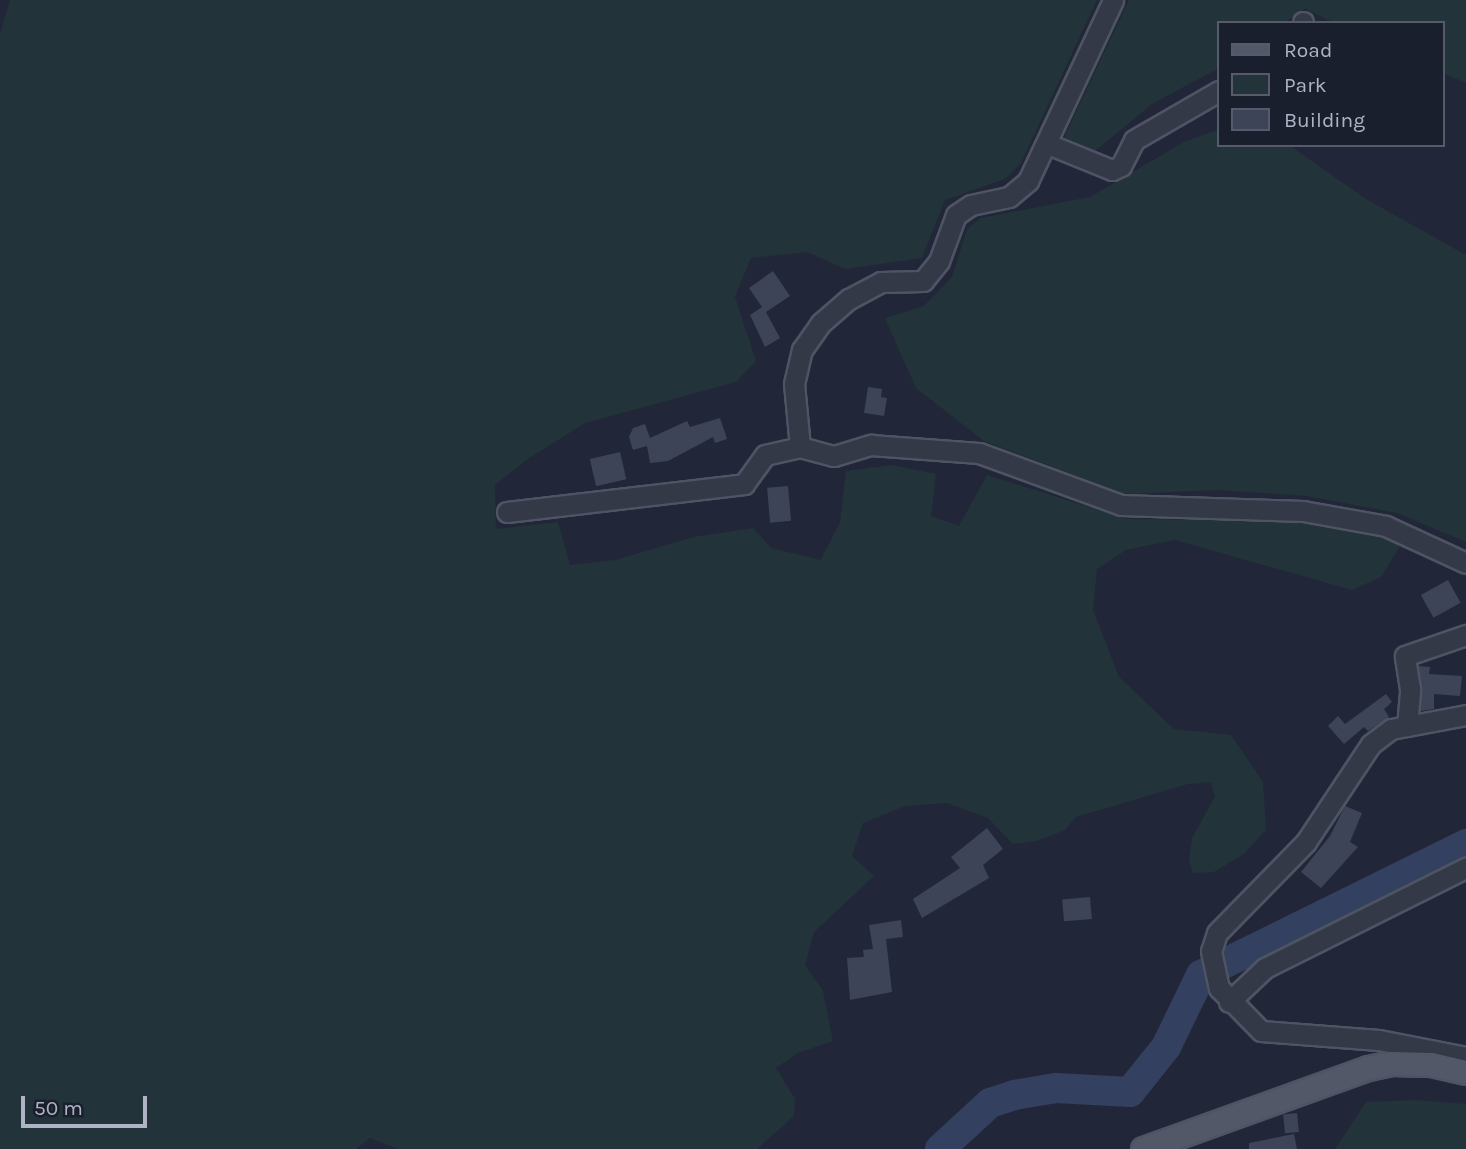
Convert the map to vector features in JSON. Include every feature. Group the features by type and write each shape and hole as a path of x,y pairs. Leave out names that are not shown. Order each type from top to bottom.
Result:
{"main road":[{"path":"1143,1149 1368,1068 1431,1064 1466,1072"}],"street":[{"path":"800,447 794,384 802,350 821,323 849,299 881,282 923,282 939,261 956,215 971,205 1009,197 1028,181 1048,144 1113,0"},
{"path":"1048,144 1099,169 1112,170 1121,166 1134,140 1218,92"},
{"path":"507,512 744,484 765,455 800,447 834,456 871,445 979,453 1121,505 1303,511 1385,526 1466,563"},
{"path":"1407,726 1410,689 1405,656 1466,635"},
{"path":"1466,715 1391,729 1371,744 1306,842 1217,933 1211,951 1224,995 1261,1031 1406,1044 1466,1057"},
{"path":"1224,995 1265,968 1466,868"}],"green space":[{"path":"10,0 1097,0 1021,163 1005,179 945,200 922,258 845,269 807,252 751,258 735,297 756,361 736,382 585,423 525,461 495,485 496,529 558,522 570,565 615,560 694,537 753,528 771,548 821,560 840,522 846,471 892,465 936,474 931,516 959,526 987,475 1127,519 1303,521 1388,537 1400,546 1381,577 1352,590 1175,540 1126,550 1097,569 1093,610 1119,677 1174,729 1231,735 1263,782 1266,830 1244,854 1214,872 1193,873 1189,861 1192,838 1215,797 1211,782 1188,784 1076,817 1065,830 1037,841 1013,844 988,818 947,803 905,806 863,823 852,856 874,876 814,932 805,965 823,991 833,1041 798,1053 776,1068 795,1099 794,1116 757,1149 398,1149 370,1138 356,1149 0,1149 0,34"},
{"path":"1129,0 1466,0 1466,83 1445,74 1445,21 1331,21 1305,9 1287,21 1218,21 1218,69 1152,104 1095,151 1064,137"},
{"path":"1218,129 1218,147 1292,147 1366,199 1466,255 1466,542 1397,513 1306,496 1218,490 1124,494 984,441 916,388 885,318 924,306 952,277 967,229 981,218 1090,197 1184,142"},
{"path":"1416,1100 1466,1104 1466,1149 1335,1149 1366,1102"}],"building":[{"path":"773,271 790,296 766,312 780,338 765,347 750,315 762,307 749,288"},
{"path":"868,387 882,389 881,397 887,398 884,416 864,413"},
{"path":"720,418 727,439 715,443 713,437 668,461 650,463 647,446 633,450 629,437 633,428 645,424 650,438 687,421 690,427"},
{"path":"620,452 626,479 596,486 590,459"},
{"path":"788,486 791,521 770,523 767,488"},
{"path":"1448,580 1461,603 1433,618 1421,595"},
{"path":"1419,666 1430,667 1429,674 1462,676 1460,696 1434,694 1434,709 1421,711"},
{"path":"1386,694 1392,702 1384,709 1389,717 1368,731 1364,727 1344,744 1328,726 1338,716 1345,724"},
{"path":"1345,806 1362,813 1350,842 1358,847 1321,888 1301,872 1330,836"},
{"path":"987,828 1003,849 983,865 989,878 922,918 913,899 960,868 951,857"},
{"path":"1090,897 1092,919 1064,921 1062,899"},
{"path":"901,920 903,937 886,939 892,992 850,1000 847,958 864,957 863,950 873,949 869,925"},
{"path":"1297,1113 1299,1132 1285,1133 1283,1114"},
{"path":"1294,1134 1297,1149 1249,1149 1249,1143"}],"waterway":[{"path":"940,1149 990,1103 1014,1095 1056,1088 1130,1092 1166,1047 1201,975 1466,844"}]}
